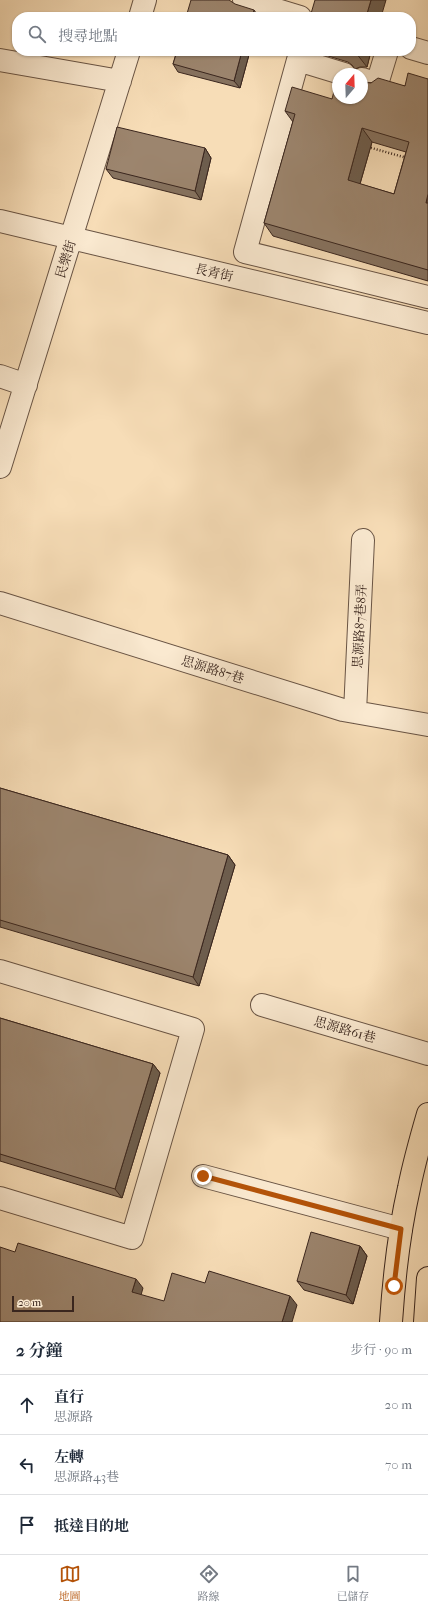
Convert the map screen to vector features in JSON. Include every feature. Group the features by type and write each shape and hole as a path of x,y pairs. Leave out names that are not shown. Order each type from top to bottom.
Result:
{"main road":[{"path":"391,1322 401,1229 409,1188 428,1114"},
{"path":"425,1322 428,1278"}],"street":[{"path":"141,12 145,0"},
{"path":"244,0 284,12"},
{"path":"416,49 428,53"},
{"name":"民樂街","path":"0,467 128,56"},
{"path":"332,69 299,56 245,252 428,297"},
{"path":"368,81 377,84 385,56"},
{"path":"0,60 120,81"},
{"name":"長青街","path":"0,221 428,323"},
{"path":"0,376 26,385"},
{"name":"思源路87巷8弄","path":"355,712 363,540"},
{"name":"思源路87巷","path":"0,603 343,710 428,725"},
{"path":"0,971 193,1029 132,1238 0,1198"},
{"name":"思源路61巷","path":"262,1005 428,1054"},
{"path":"203,1176 401,1229"}],"path":[{"path":"362,145 413,160"}],"building":[{"path":"191,0 229,0 235,4 254,10 253,12 187,12"},
{"path":"315,0 371,0 367,12 311,12"},
{"path":"175,56 241,56 234,81 173,64"},
{"path":"408,73 428,79 428,194 426,203 428,203 428,270 264,223 295,114 285,111 292,87 332,99 332,104 368,104 368,83 371,83 378,78 405,86","holes":["362,128 409,142 394,194 348,180"]},
{"path":"117,127 205,148 195,191 106,169"},
{"path":"0,788 228,855 193,977 0,920"},
{"path":"0,1018 153,1064 115,1189 0,1154"},
{"path":"311,1232 360,1246 346,1295 297,1281"},
{"path":"18,1243 136,1279 132,1292 164,1301 172,1273 205,1283 209,1271 290,1296 282,1322 0,1322 0,1247 15,1252"}],"route":[{"path":"203,1176 401,1229 394,1286"}]}
